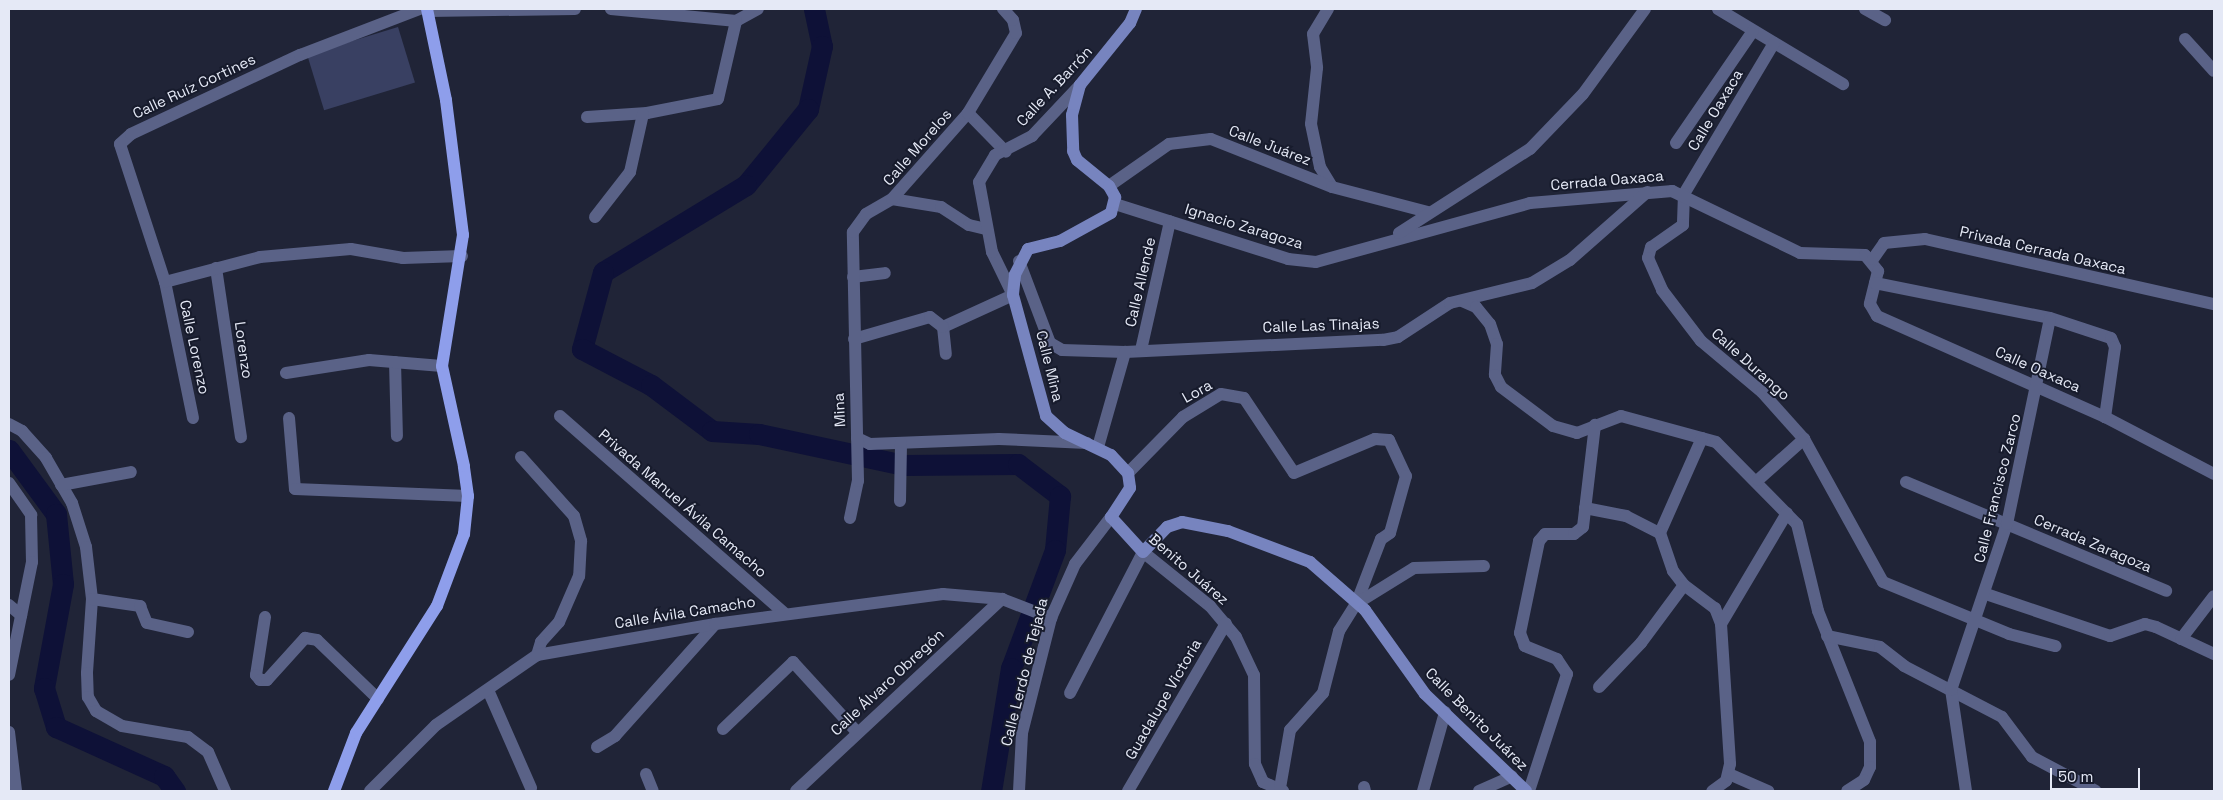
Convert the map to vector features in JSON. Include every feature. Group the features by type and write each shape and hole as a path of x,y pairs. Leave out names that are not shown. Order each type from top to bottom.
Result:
{"main road":[{"path":"334,791 356,733 437,606 455,569 468,496 442,366 462,256 446,100 425,10"}],"street":[{"name":"Calle Ruíz Cortines","path":"165,282 120,144 131,134 300,55 425,10 575,9"},
{"path":"611,9 741,16 758,9"},
{"name":"Calle Morelos","path":"892,199 968,113 1016,32 1014,20 1003,9"},
{"name":"Calle A. Barrón","path":"986,229 979,182 995,155 1006,152 1032,136 1080,85 1125,30 1136,9"},
{"path":"1327,9 1313,34 1317,74 1311,124 1320,167 1332,187"},
{"path":"1392,238 1428,212 1486,178 1543,137 1583,94 1645,9"},
{"path":"1718,9 1843,84"},
{"path":"1865,9 1885,20"},
{"path":"587,117 643,114 718,99 741,16"},
{"path":"1676,143 1754,31"},
{"path":"2185,39 2214,71"},
{"name":"Calle Oaxaca","path":"1684,194 1774,43"},
{"path":"1012,295 1019,261 1028,249 1106,220 1115,204 1109,186 1077,160 1074,151 1072,115 1080,85"},
{"path":"968,113 1006,152"},
{"path":"595,217 630,172 643,114"},
{"name":"Calle Juárez","path":"1109,186 1169,144 1198,139 1211,139 1332,187 1428,212"},
{"name":"Cerrada Oaxaca","path":"1392,238 1530,203 1647,192 1684,194 1800,253 1873,259"},
{"name":"Calle Las Tinajas","path":"1019,261 1055,348 1126,352 1383,340 1398,337 1440,307 1532,283 1570,260 1647,192"},
{"name":"Calle Durango","path":"1684,194 1683,225 1648,252 1662,290 1701,341 1762,392 1804,439 1882,582 1977,619 2009,634 2054,646"},
{"name":"Calle Morelos","path":"892,199 940,207 969,225 986,229"},
{"name":"Mina","path":"892,199 857,222 853,232 857,443 899,448 999,439 1093,445"},
{"name":"Ignacio Zaragoza","path":"1115,204 1301,262 1339,258 1392,238"},
{"name":"Calle Allende","path":"1141,350 1170,221"},
{"path":"986,229 1012,295"},
{"name":"Privada Cerrada Oaxaca","path":"1873,259 1884,243 1925,239 2214,304"},
{"path":"165,282 260,257 351,249 403,258 462,256"},
{"name":"Calle Oaxaca","path":"1873,259 1878,271 1870,304 1877,316 2105,417 2214,474"},
{"name":"Lorenzo","path":"216,268 241,437"},
{"path":"853,277 885,273"},
{"name":"Calle Lorenzo","path":"165,282 193,418"},
{"path":"1875,283 2050,318 2114,341 2105,417"},
{"path":"942,328 1012,295"},
{"name":"Calle Mina","path":"1012,295 1046,416 1065,433 1093,445 1128,473"},
{"path":"1462,301 1476,307 1490,324 1497,344 1495,375 1505,392 1562,431 1578,433 1621,416 1702,438 1726,450 1758,480 1787,513 1802,534 1827,636 1872,756 1864,780 1847,791"},
{"path":"854,339 930,317 942,328 946,354"},
{"name":"Calle Francisco Zarco","path":"1951,690 1986,594 2008,524 2038,386 2050,318"},
{"path":"1093,445 1126,352"},
{"path":"286,373 369,360 442,366"},
{"path":"395,362 397,436"},
{"name":"Lora","path":"1128,473 1183,417 1221,394 1236,394 1244,398 1294,473 1375,439 1389,440 1394,447 1406,476 1390,533 1381,539 1356,604"},
{"name":"Privada Manuel Ávila Camacho","path":"560,416 784,613"},
{"path":"289,418 295,489 468,496"},
{"path":"9,424 22,431 61,485 86,547 92,598 87,672 88,697 96,711 122,726 188,738 208,752 225,791"},
{"path":"1528,791 1567,674 1557,659 1525,646 1520,633 1540,541 1545,534 1580,532 1585,508 1595,425"},
{"path":"1702,438 1660,533 1673,571 1684,585 1715,608 1721,624 1729,774 1712,791"},
{"path":"1758,480 1804,439"},
{"path":"850,518 858,462 857,443"},
{"path":"899,448 900,501"},
{"path":"521,458 574,516 581,541 579,576 540,634 541,642 537,656"},
{"path":"61,485 131,472"},
{"path":"1111,517 1130,488 1128,473"},
{"name":"Cerrada Zaragoza","path":"1906,482 2166,591"},
{"path":"9,483 31,515 32,562 9,675"},
{"path":"1585,508 1626,516 1660,533"},
{"path":"1721,624 1787,513"},
{"name":"Benito Juárez","path":"1111,517 1143,552 1226,623"},
{"name":"Calle Lerdo de Tejada","path":"1019,791 1022,733 1051,618 1075,564 1111,517"},
{"name":"Calle Benito Juárez","path":"1143,552 1176,523 1216,528 1310,562 1356,604 1383,632 1413,679 1528,791"},
{"path":"1070,693 1143,552"},
{"path":"1226,623 1254,675 1258,776 1282,790 1290,730 1323,693 1339,631 1356,604 1414,568 1484,566"},
{"path":"1599,687 1641,643 1684,585"},
{"name":"Calle Ávila Camacho","path":"370,791 436,725 537,656 784,613 943,594 1002,598 1051,618"},
{"path":"1986,594 2110,636 2145,624 2214,654"},
{"path":"2181,639 2214,596"},
{"path":"92,598 140,606 147,623 188,632"},
{"name":"Calle Álvaro Obregón","path":"796,791 1002,598"},
{"path":"9,605 21,615"},
{"path":"265,617 256,675 260,680 266,680 305,638 317,640 378,699"},
{"name":"Guadalupe Victoria","path":"1128,791 1226,623"},
{"path":"596,747 615,736 715,624"},
{"path":"1827,636 1880,647 1904,666 2002,717 2032,757 2096,791"},
{"path":"723,729 793,662 857,732"},
{"path":"488,690 531,788"},
{"path":"1951,690 1966,791"},
{"path":"1423,791 1445,712"},
{"path":"9,732 16,791"},
{"path":"646,774 653,791"},
{"path":"1729,774 1768,791"},
{"path":"1480,791 1512,776"}],"shaded area":[{"path":"398,27 415,82 324,110 307,55"}],"waterway":[{"path":"814,9 822,46 808,109 746,185 603,272 582,349 651,385 712,431 759,434 904,465 1018,464 1060,496 1055,550 1011,668 991,791"},
{"path":"9,450 56,514 63,584 44,688 56,727 164,776 175,791"}]}
